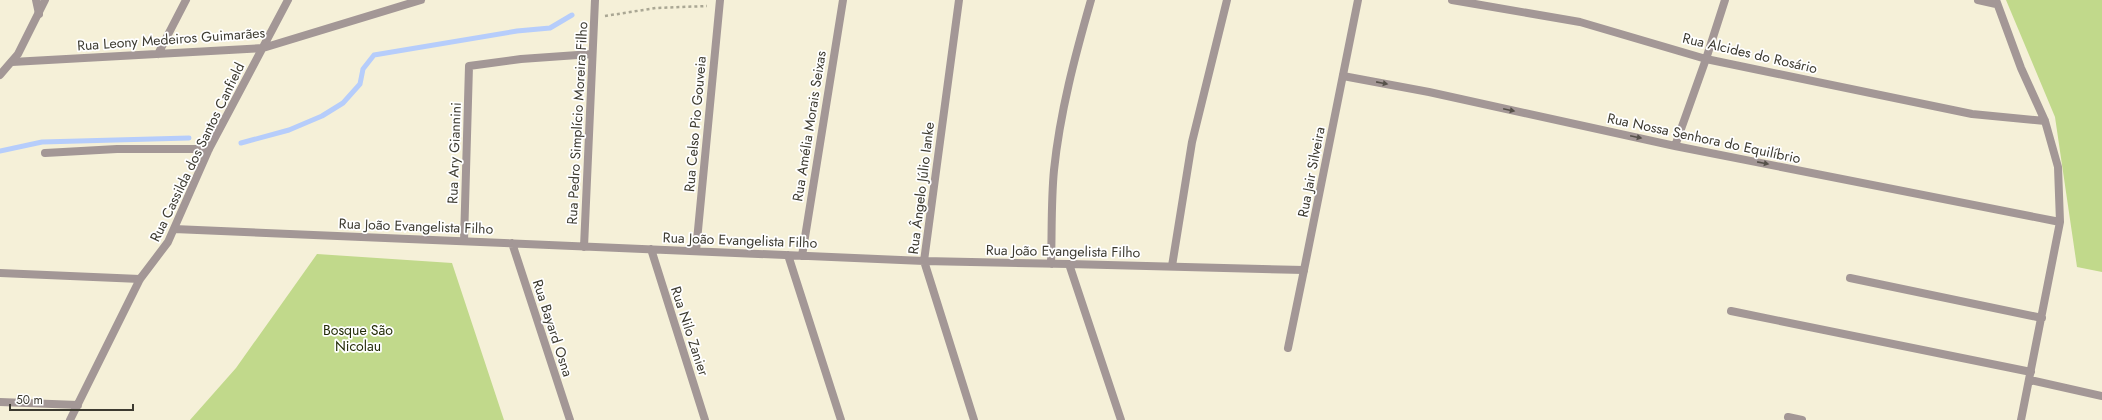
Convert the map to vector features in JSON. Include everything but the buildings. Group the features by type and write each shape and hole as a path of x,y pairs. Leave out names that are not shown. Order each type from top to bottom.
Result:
{"street":[{"path":"36,0 39,14"},
{"path":"0,75 25,44 45,0"},
{"path":"158,54 186,0"},
{"name":"Rua Cassilda dos Santos Canfield","path":"70,420 140,279 162,252 174,230 209,149 288,0"},
{"name":"Rua Pedro Simplício Moreira Filho","path":"584,246 595,0"},
{"name":"Rua Amélia Morais Seixas","path":"802,256 843,0"},
{"name":"Rua Ângelo Júlio Ianke","path":"959,0 924,261 974,420"},
{"path":"1051,264 1052,191 1056,152 1071,74 1091,0"},
{"path":"1172,266 1192,142 1228,0"},
{"name":"Rua Jair Silveira","path":"1288,348 1358,0"},
{"name":"Rua Alcides do Rosário","path":"1452,0 1580,22 1706,59 1972,114 2045,120"},
{"path":"1675,146 1725,0"},
{"path":"1978,0 1996,2 2021,68 2045,120 2058,167 2060,222 2022,420"},
{"name":"Rua Leony Medeiros Guimarães","path":"12,62 263,48 417,1"},
{"name":"Rua Celso Pio Gouveia","path":"696,251 720,3"},
{"name":"Rua Ary Giannini","path":"464,242 469,66 521,59 592,54"},
{"name":"Rua Nossa Senhora do Equilíbrio","path":"1343,76 1429,92 1675,146 2060,222"},
{"path":"45,153 117,149 209,149"},
{"name":"Rua João Evangelista Filho","path":"174,230 924,261 1304,270"},
{"name":"Rua Bayard Osna","path":"512,243 570,420"},
{"name":"Rua Nilo Zanier","path":"651,249 705,420"},
{"path":"788,255 841,420"},
{"path":"1069,264 1121,420"},
{"path":"0,273 140,279"},
{"path":"1850,278 2042,318"},
{"path":"1731,311 2031,376 2102,396"},
{"path":"0,402 78,405"},
{"path":"1788,417 1802,420"}],"path":[{"path":"594,18 656,8 720,3"}],"green space":[{"path":"2006,0 2102,0 2102,272 2077,267 2055,117"},
{"name":"Bosque São Nicolau","path":"317,254 452,263 504,420 190,420 236,368"}],"waterway":[{"path":"241,143 289,130 322,116 343,103 360,84 363,69 374,55 517,31 550,28 572,15"},
{"path":"0,151 42,142 189,138"}]}
